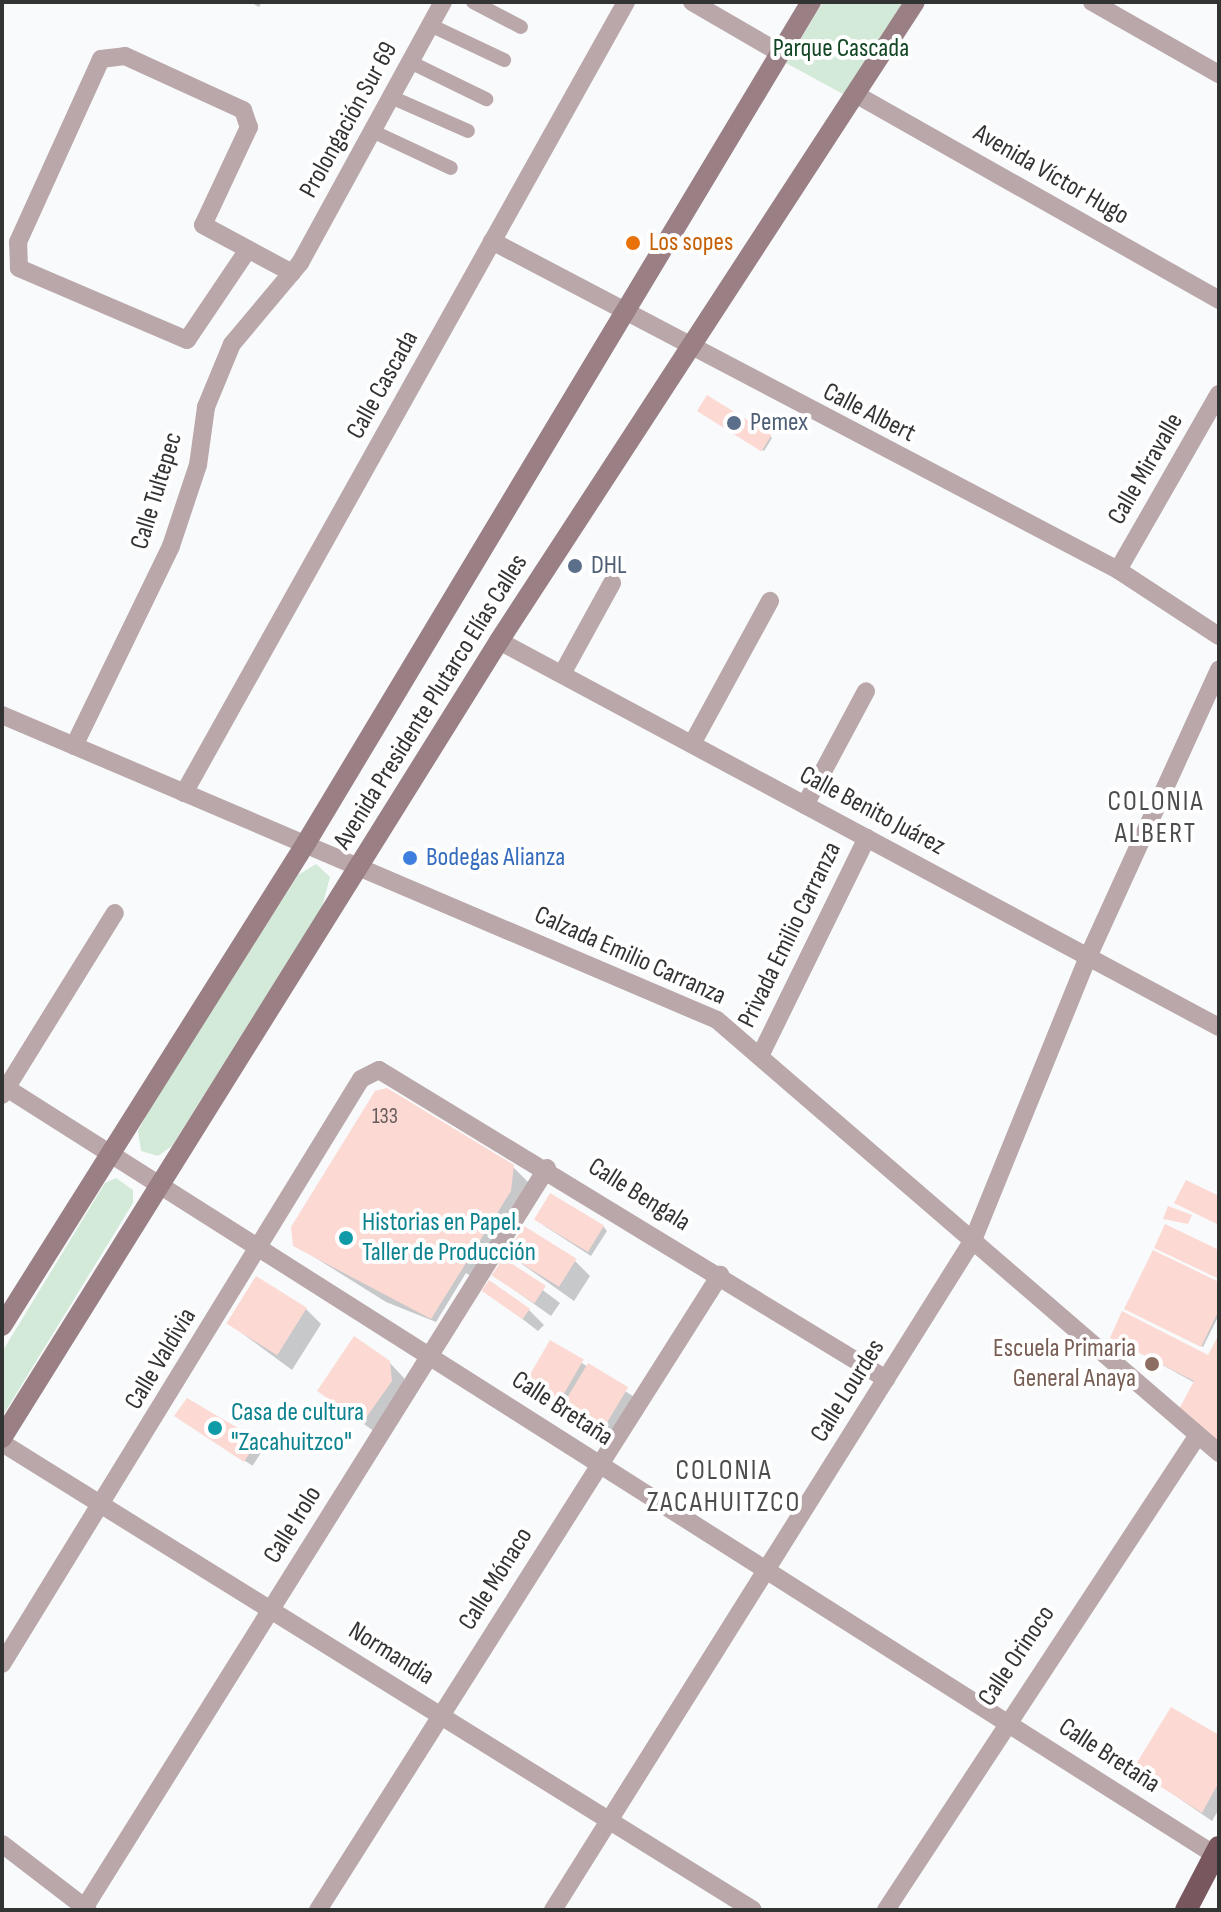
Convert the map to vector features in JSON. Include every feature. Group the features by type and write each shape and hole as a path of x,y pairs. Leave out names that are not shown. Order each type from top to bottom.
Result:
{"highway":[{"path":"1186,1910 1217,1851"}],"main road":[{"name":"Avenida Presidente Plutarco Elías Calles","path":"2,1326 306,843 622,310 811,2"},
{"name":"Avenida Presidente Plutarco Elías Calles","path":"2,1440 499,641 915,2"}],"street":[{"name":"Prolongación Sur 69","path":"296,268 443,2"},
{"path":"473,2 521,27"},
{"name":"Calle Cascada","path":"184,793 626,2"},
{"path":"692,2 780,53"},
{"path":"1092,2 1219,74"},
{"path":"430,25 504,60"},
{"path":"247,251 187,340 19,268 18,242 101,59 125,56 248,115 249,127 203,225 247,251 296,268"},
{"path":"410,62 486,99"},
{"name":"Avenida Víctor Hugo","path":"857,95 1219,300"},
{"path":"391,97 468,131"},
{"path":"372,131 451,168"},
{"name":"Calle Albert","path":"492,241 690,349 1118,570 1219,636"},
{"name":"Calle Tultepec","path":"74,746 171,546 222,365 296,268"},
{"name":"Calle Miravalle","path":"1118,570 1219,394"},
{"path":"562,674 612,583"},
{"path":"692,744 770,601"},
{"name":"Calle Benito Juárez","path":"499,641 1219,1027"},
{"name":"Calle Lourdes","path":"553,1910 973,1240 1088,957 1219,669"},
{"path":"805,805 866,691"},
{"name":"Calzada Emilio Carranza","path":"3,718 306,843 717,1020 1219,1453"},
{"name":"Privada Emilio Carranza","path":"760,1056 867,838"},
{"path":"3,1090 115,913"},
{"name":"Calle Bengala","path":"361,1079 379,1070 398,1077 886,1379"},
{"name":"Calle Valdivia","path":"2,1664 104,1504 361,1079"},
{"name":"Calle Bretaña","path":"3,1090 160,1184 599,1464 1217,1851"},
{"name":"Calle Irolo","path":"85,1909 547,1168"},
{"name":"Calle Mónaco","path":"318,1910 720,1275"},
{"name":"Calle Orinoco","path":"886,1910 1005,1720 1198,1435"},
{"name":"Normandia","path":"2,1440 753,1910"},
{"path":"2,1844 85,1909"}],"green space":[{"name":"Parque Cascada","path":"823,2 915,2 854,100 786,63"},
{"path":"316,864 330,877 322,907 172,1146 158,1156 141,1151 138,1131 154,1101 298,875"},
{"path":"116,1178 133,1190 133,1203 2,1417 2,1352 105,1183"}],"building":[{"name":"Pemex","path":"707,395 771,435 761,451 697,411"},
{"path":"387,1088 514,1165 511,1191 431,1319 293,1246 291,1227 375,1091"},
{"path":"1186,1180 1219,1196 1219,1225 1174,1203"},
{"path":"550,1193 604,1225 588,1252 534,1220"},
{"path":"1168,1206 1192,1215 1188,1224 1163,1219"},
{"path":"1165,1224 1219,1250 1219,1279 1154,1248"},
{"path":"524,1226 577,1259 559,1287 507,1254"},
{"path":"1153,1250 1219,1282 1219,1310 1201,1347 1124,1309"},
{"path":"503,1258 546,1286 534,1303 492,1276"},
{"path":"256,1276 307,1308 277,1355 226,1323"},
{"path":"489,1280 530,1309 523,1319 482,1291"},
{"path":"1122,1311 1208,1355 1219,1334 1219,1449 1176,1415 1194,1381 1110,1338"},
{"path":"354,1336 390,1361 392,1381 363,1422 317,1391"},
{"path":"550,1340 584,1360 555,1409 522,1389"},
{"path":"588,1363 628,1387 599,1435 559,1411"},
{"name":"Casa de cultura \"Zacahuitzco\"","path":"187,1398 258,1440 244,1462 174,1416"},
{"path":"1171,1707 1219,1735 1219,1782 1202,1813 1133,1769"}],"place":[{"name":"Los sopes","path":"633,243"},
{"name":"Pemex","path":"734,423"},
{"name":"DHL","path":"575,566"},
{"name":"Bodegas Alianza","path":"410,858"},
{"name":"Historias en Papel. Taller de Producción","path":"346,1238"},
{"name":"Escuela Primaria General Anaya","path":"1152,1364"},
{"name":"Casa de cultura \"Zacahuitzco\"","path":"215,1428"}],"district":[{"name":"COLONIA ALBERT","path":"1156,818"},
{"name":"COLONIA ZACAHUITZCO","path":"724,1487"}]}
